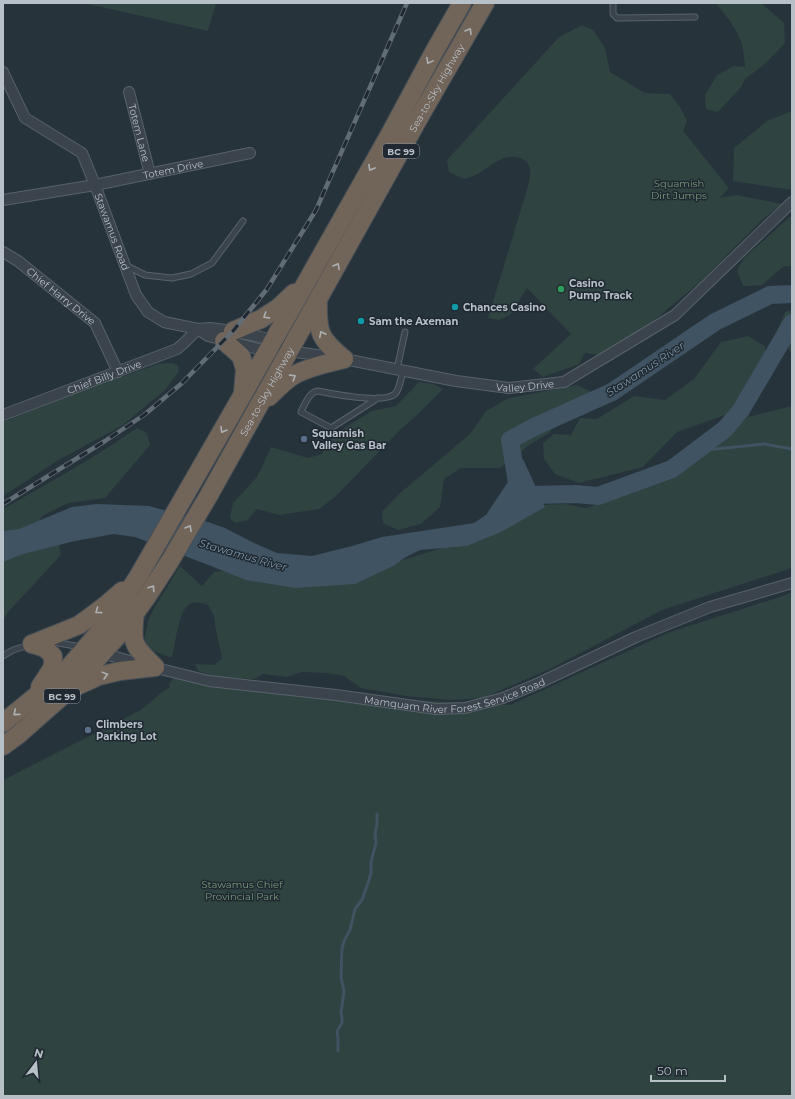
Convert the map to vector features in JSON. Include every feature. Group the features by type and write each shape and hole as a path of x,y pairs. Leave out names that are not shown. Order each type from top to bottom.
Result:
{"highway":[{"name":"Sea-to-Sky Highway","path":"3,723 63,674 112,617 149,559 307,282 462,3"},
{"name":"Sea-to-Sky Highway","path":"3,746 18,736 69,690 103,653 123,630 170,561 485,3"},
{"path":"242,396 245,369 241,356 229,336 278,308 307,282"},
{"path":"318,300 317,319 320,332 330,347 344,359"},
{"path":"255,412 279,386 295,375 313,367 344,359"},
{"path":"32,644 79,625 106,605 138,576"},
{"path":"135,613 133,631 134,642 139,650 155,667"},
{"path":"32,644 45,648 53,656 53,667 34,698"},
{"path":"69,690 100,676 120,671 155,667"}],"street":[{"path":"3,72 25,118 82,153 95,185"},
{"name":"Totem Lane","path":"129,92 150,174"},
{"name":"Totem Drive","path":"95,185 250,152"},
{"name":"Stawamus Road","path":"3,200 95,185 136,295 148,312 164,322 198,329 208,336 229,336 270,346"},
{"name":"Valley Drive","path":"270,346 289,351 344,359 456,381 509,388 564,382 675,315 792,202"},
{"name":"Chief Harry Drive","path":"3,252 18,262 95,323 118,372"},
{"name":"Chief Billy Drive","path":"3,414 177,349 198,329"},
{"name":"Mamquam River Forest Service Road","path":"85,648 209,680 336,695 436,709 465,708 503,698 539,683 636,637 710,607 792,583"}],"lane":[{"path":"613,3 613,14 617,18 695,16"},
{"path":"124,264 145,275 172,278 191,274 212,263 244,221"},
{"path":"378,398 331,428 300,412 310,395 318,391 352,397 378,398 395,394 398,390 405,332"},
{"path":"3,656 13,650 46,641 85,648"}],"green space":[{"path":"83,3 216,3 208,31"},
{"path":"717,3 761,3 784,23 785,43 765,64 745,79 741,87 718,112 706,109 705,95 717,75 734,66 745,67 743,49 738,35"},
{"name":"Squamish Dirt Jumps","path":"582,25 593,30 605,48 610,72 645,93 670,94 680,107 687,121 683,131 729,188 719,198 737,195 782,204 763,219 699,283 646,327 600,355 585,353 579,364 543,377 533,369 571,334 527,288 510,315 499,320 488,318 528,186 530,172 529,165 527,162 518,157 506,158 500,160 476,175 464,179 449,172 447,160 559,37"},
{"path":"792,111 792,190 733,181 734,148 767,121"},
{"path":"792,215 792,266 784,266 762,285 743,286 737,270 744,258"},
{"path":"792,310 792,354 777,331 785,312"},
{"path":"748,336 765,346 769,371 760,391 741,396 725,415 677,432 643,467 579,483 555,474 544,459 543,443 554,434 571,435 580,418 597,419 634,396 665,400 694,379 721,342"},
{"path":"172,363 178,365 179,371 165,390 123,425 57,461 3,496 3,422 100,383 158,364"},
{"path":"419,382 433,384 443,389 401,429 335,497 319,509 279,515 257,509 248,520 235,523 230,518 233,503 257,477 271,447 308,458 322,454 325,446 339,431 372,411 396,406"},
{"path":"577,385 592,392 585,404 566,414 549,433 529,445 500,468 461,468 444,479 440,507 421,524 398,530 383,523 382,512 399,494 470,434 486,411 509,398"},
{"path":"792,406 792,568 662,610 550,669 483,698 450,700 406,696 361,688 344,676 326,673 302,672 287,677 263,674 254,679 216,677 198,671 195,664 214,665 222,659 214,616 208,605 199,603 190,604 183,612 172,657 151,649 144,640 149,618 180,566 202,586 214,572 229,570 389,564 475,538 537,505 565,504 586,508 614,499 726,437 748,417"},
{"path":"137,428 147,433 150,445 105,498 68,503 42,516 35,529 3,534 3,509 88,460"},
{"path":"59,544 61,555 8,612 3,621 3,556"},
{"name":"Stawamus Chief Provincial Park","path":"792,592 792,1096 3,1096 3,780 141,710 162,692 168,689 170,686 169,684 176,675 389,699 510,705 670,632"}],"water":[{"path":"523,459 545,507 501,532 467,546 420,550 393,566 355,584 295,588 246,580 135,537 114,534 75,541 23,554 3,562 3,531 19,529 72,507 97,504 149,506 225,528 277,553 312,556 382,537 474,523 486,515"}],"waterway":[{"name":"Stawamus River","path":"519,495 510,440 534,427 612,392 715,322 770,295 792,294"},
{"name":"Stawamus River","path":"517,502 532,495 575,494 598,496 672,469 725,429 741,410 792,323"},
{"path":"696,451 764,444 792,449"},
{"path":"338,1051 337,1031 342,1023 341,1013 344,991 341,977 342,948 350,930 355,909 362,900 371,873 371,862 376,843 375,834 377,814"}],"railway":[{"path":"3,504 144,415 181,384 233,331 267,289 316,210 407,3"}],"place":[{"name":"Casino Pump Track","path":"561,289"},
{"name":"Chances Casino","path":"455,307"},
{"name":"Sam the Axeman","path":"361,321"},
{"name":"Squamish Valley Gas Bar","path":"304,439"},
{"name":"Climbers Parking Lot","path":"88,730"}]}
